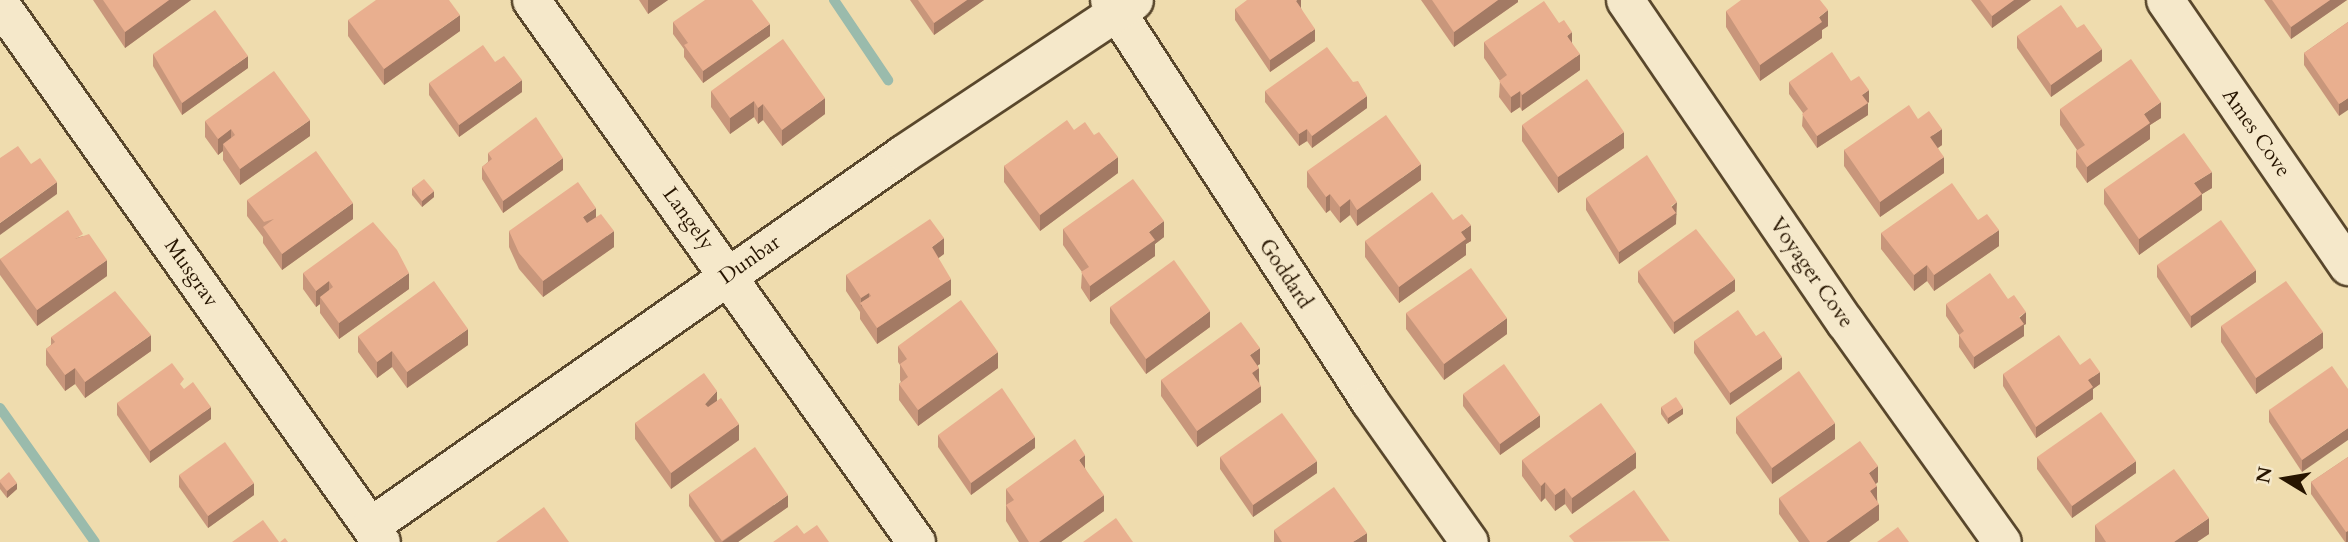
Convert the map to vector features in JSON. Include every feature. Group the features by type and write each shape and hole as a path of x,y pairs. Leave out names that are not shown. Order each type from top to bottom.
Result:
{"street":[{"name":"Langely","path":"531,0 729,274 916,542"},
{"name":"Voyager Cove","path":"1625,0 1845,322 2002,542"},
{"name":"Ames Cove","path":"2165,0 2348,266"},
{"name":"Musgrav","path":"0,4 375,534"},
{"name":"Dunbar","path":"375,534 729,274 1120,4"},
{"name":"Goddard","path":"1120,4 1370,402 1469,542"}],"building":[{"path":"103,0 169,0 125,32"},
{"path":"376,0 449,0 460,15 384,69 348,20"},
{"path":"705,0 752,0 770,24 703,71 684,45 688,43 673,22"},
{"path":"918,0 967,0 934,23"},
{"path":"1247,0 1297,0 1315,29 1270,60 1235,9"},
{"path":"1432,0 1498,0 1454,32"},
{"path":"1741,0 1820,0 1828,10 1819,17 1822,22 1760,65 1726,11"},
{"path":"1980,0 2014,0 1992,16"},
{"path":"2272,0 2330,0 2291,27"},
{"path":"1544,1 1559,23 1564,20 1572,32 1567,36 1580,54 1522,95 1520,91 1511,97 1499,81 1507,75 1484,42"},
{"path":"2061,5 2077,28 2084,24 2102,49 2051,85 2017,36"},
{"path":"215,10 248,56 182,103 153,54"},
{"path":"2348,22 2348,98 2339,104 2304,53"},
{"path":"783,39 825,98 782,130 763,104 758,108 754,101 730,118 711,91"},
{"path":"483,45 495,62 504,56 522,80 459,125 429,83"},
{"path":"1327,47 1353,82 1358,81 1367,96 1312,136 1307,129 1299,134 1265,91"},
{"path":"1832,52 1851,81 1859,76 1869,90 1862,95 1868,103 1817,136 1802,114 1808,109 1789,82"},
{"path":"2131,59 2161,102 2144,114 2150,123 2087,167 2076,151 2085,145 2060,109"},
{"path":"274,71 310,120 240,169 223,144 235,135 231,129 218,139 205,121"},
{"path":"1587,79 1624,132 1558,177 1522,125"},
{"path":"1909,105 1918,119 1929,111 1942,129 1930,137 1944,157 1880,202 1844,150"},
{"path":"1386,115 1421,164 1357,210 1350,199 1340,207 1330,194 1326,197 1307,171"},
{"path":"536,117 563,158 503,201 482,167 492,159 488,153"},
{"path":"1067,120 1074,130 1085,122 1094,135 1099,132 1118,157 1040,215 1004,166"},
{"path":"2184,133 2212,172 2194,183 2202,194 2139,239 2104,189"},
{"path":"18,146 31,164 40,158 57,182 0,223 0,158"},
{"path":"316,151 353,203 282,254 263,227 274,219 264,222 247,200"},
{"path":"1647,155 1677,202 1671,206 1676,213 1619,252 1586,198"},
{"path":"424,179 434,191 422,201 412,188"},
{"path":"1133,179 1164,221 1149,232 1155,240 1090,286 1081,272 1089,267 1063,229"},
{"path":"578,182 596,208 583,217 587,223 601,214 614,231 543,281 519,253 509,231"},
{"path":"1952,183 1978,220 1987,214 1999,230 1934,275 1927,265 1914,275 1881,233"},
{"path":"1432,192 1453,220 1462,214 1471,225 1461,232 1466,239 1399,287 1365,241"},
{"path":"68,210 83,234 75,239 89,234 107,260 37,310 0,259"},
{"path":"930,219 944,238 932,247 951,279 877,328 860,303 871,296 869,293 861,298 846,275"},
{"path":"2221,220 2256,270 2191,316 2157,265"},
{"path":"373,222 397,250 409,273 339,323 320,297 333,287 329,281 316,291 303,273"},
{"path":"1696,229 1735,279 1674,322 1638,271"},
{"path":"1174,260 1210,311 1146,359 1110,307"},
{"path":"1471,268 1507,318 1444,364 1406,313"},
{"path":"1990,273 2008,299 2014,295 2026,312 2019,317 2024,324 1974,357 1959,335 1964,331 1946,304"},
{"path":"434,281 468,329 407,372 392,351 377,362 358,336"},
{"path":"2286,281 2323,332 2256,378 2221,326"},
{"path":"115,291 151,335 85,382 75,368 65,375 46,349 55,342 51,337"},
{"path":"961,300 998,352 918,410 899,384 908,377 900,364 907,359 898,346"},
{"path":"1738,310 1756,336 1764,331 1782,357 1730,393 1694,341"},
{"path":"1241,322 1260,348 1250,355 1259,368 1252,373 1261,386 1197,431 1161,380"},
{"path":"2059,335 2080,365 2090,358 2100,372 2088,380 2093,387 2036,427 2003,374"},
{"path":"172,363 184,379 180,384 184,389 193,382 211,407 150,451 117,403"},
{"path":"1504,364 1540,415 1500,444 1463,394"},
{"path":"2332,366 2348,389 2348,428 2302,460 2269,410"},
{"path":"1799,371 1835,423 1772,468 1736,417"},
{"path":"704,373 717,391 705,404 708,407 721,398 739,424 671,473 635,423"},
{"path":"1002,388 1035,437 971,483 938,435"},
{"path":"1676,397 1683,408 1668,418 1661,407"},
{"path":"1601,403 1636,452 1572,498 1565,488 1555,495 1545,482 1541,486 1522,460"},
{"path":"2101,412 2136,461 2072,506 2037,457"},
{"path":"1282,413 1317,461 1253,505 1220,457"},
{"path":"1075,439 1085,455 1079,460 1104,495 1039,542 1029,542 1006,505 1014,500 1006,489"},
{"path":"1860,441 1878,466 1869,473 1877,486 1870,491 1879,504 1826,542 1810,542 1779,498"},
{"path":"225,442 254,483 208,516 179,475"},
{"path":"755,447 788,495 722,541 689,494"},
{"path":"2348,457 2348,531 2346,532 2311,482"},
{"path":"2174,469 2209,518 2174,542 2106,542 2095,525"},
{"path":"9,472 17,483 7,491 0,480"},
{"path":"1334,487 1367,533 1353,542 1282,542 1274,530"},
{"path":"1634,490 1670,541 1574,542 1569,536"},
{"path":"544,507 569,542 496,542"},
{"path":"1116,518 1133,542 1083,542"},
{"path":"263,520 279,542 232,542"},
{"path":"797,525 804,534 817,525 829,542 773,542"},
{"path":"1898,527 1909,542 1877,542"}],"waterway":[{"path":"834,0 888,80"},
{"path":"0,408 95,542"}]}
